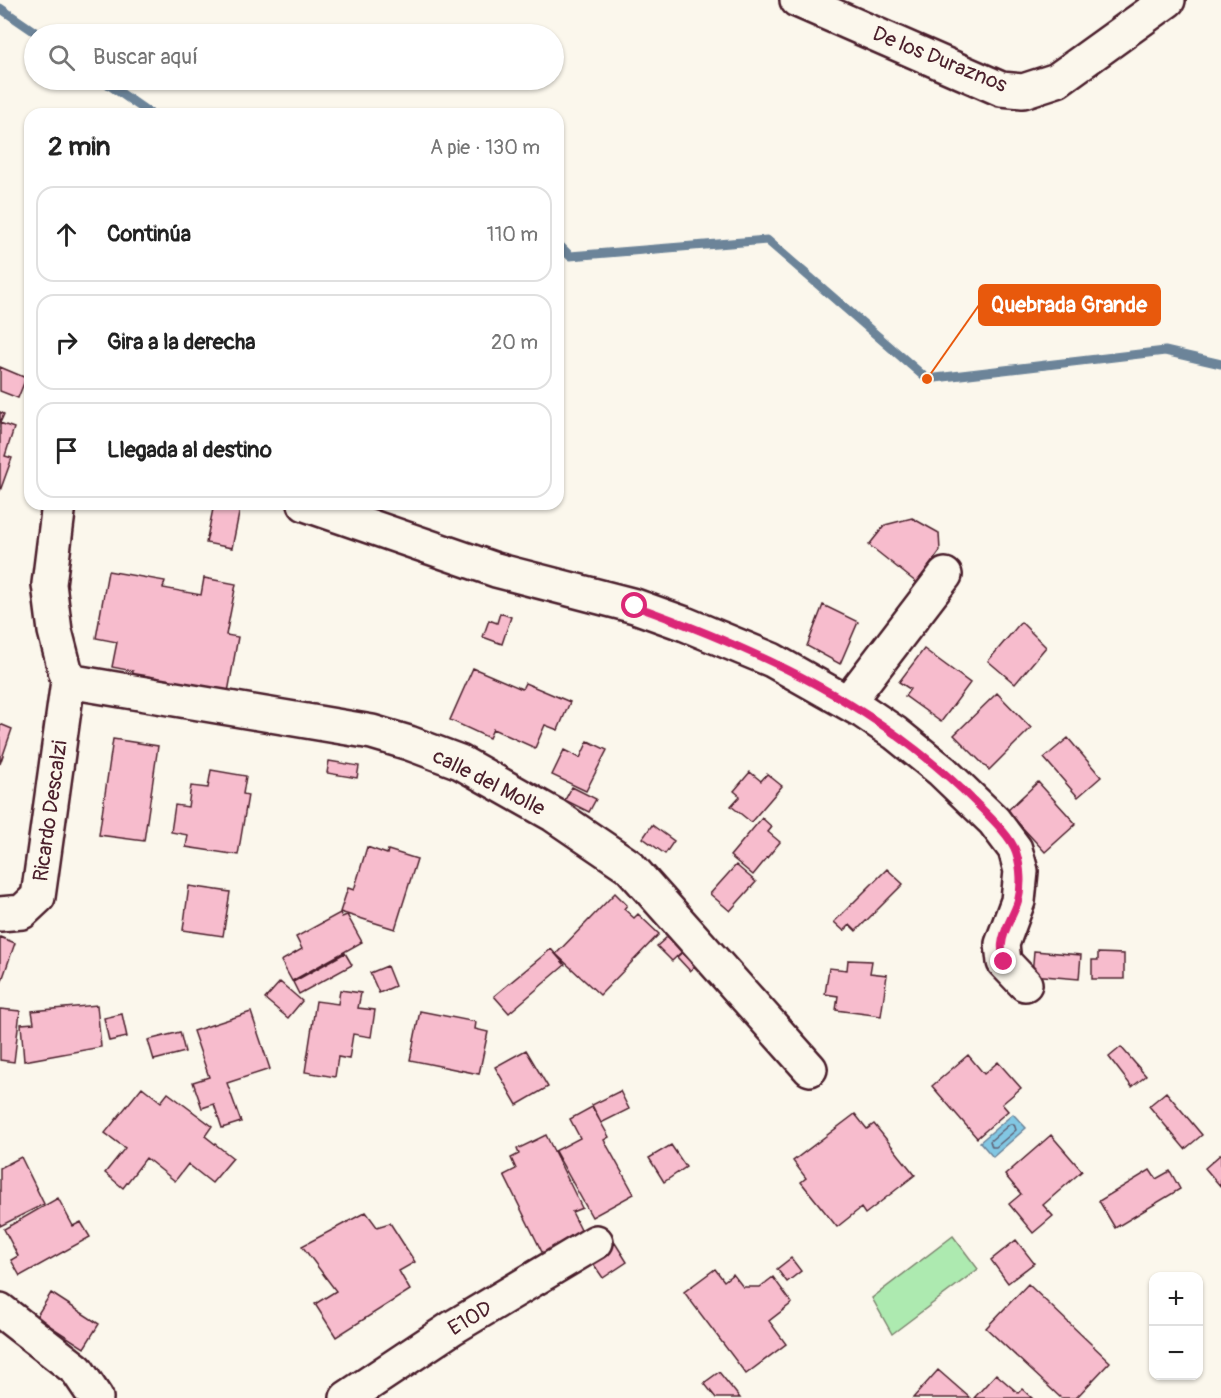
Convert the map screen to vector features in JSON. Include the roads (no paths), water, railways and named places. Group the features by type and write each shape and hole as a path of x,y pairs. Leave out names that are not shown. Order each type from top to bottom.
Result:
{"street":[{"name":"De los Duraznos","path":"797,0 1001,89 1023,91 1057,80 1168,0"},
{"path":"57,510 49,584 55,632 68,681"},
{"path":"322,510 496,570 635,606 675,620 772,660 848,702 895,733 942,771 994,821 1016,849 1021,871 1018,901 1002,944 1004,962 1025,984"},
{"path":"848,702 945,575"},
{"name":"Ricardo Descalzi","path":"0,914 22,912 38,897 68,681"},
{"name":"calle del Molle","path":"68,681 372,732 459,762 554,815 629,866 810,1069"},
{"name":"E10D","path":"347,1398 452,1328 596,1242"},
{"path":"0,1310 76,1370 96,1398"}],"water":[{"path":"1013,1114 1026,1128 993,1157 980,1142"}],"waterway":[{"path":"0,8 24,24"},
{"path":"116,90 142,108"},
{"path":"564,250 570,256 767,240 927,379 1165,351 1221,364"}],"place":[{"name":"Quebrada Grande","path":"927,379"}]}
